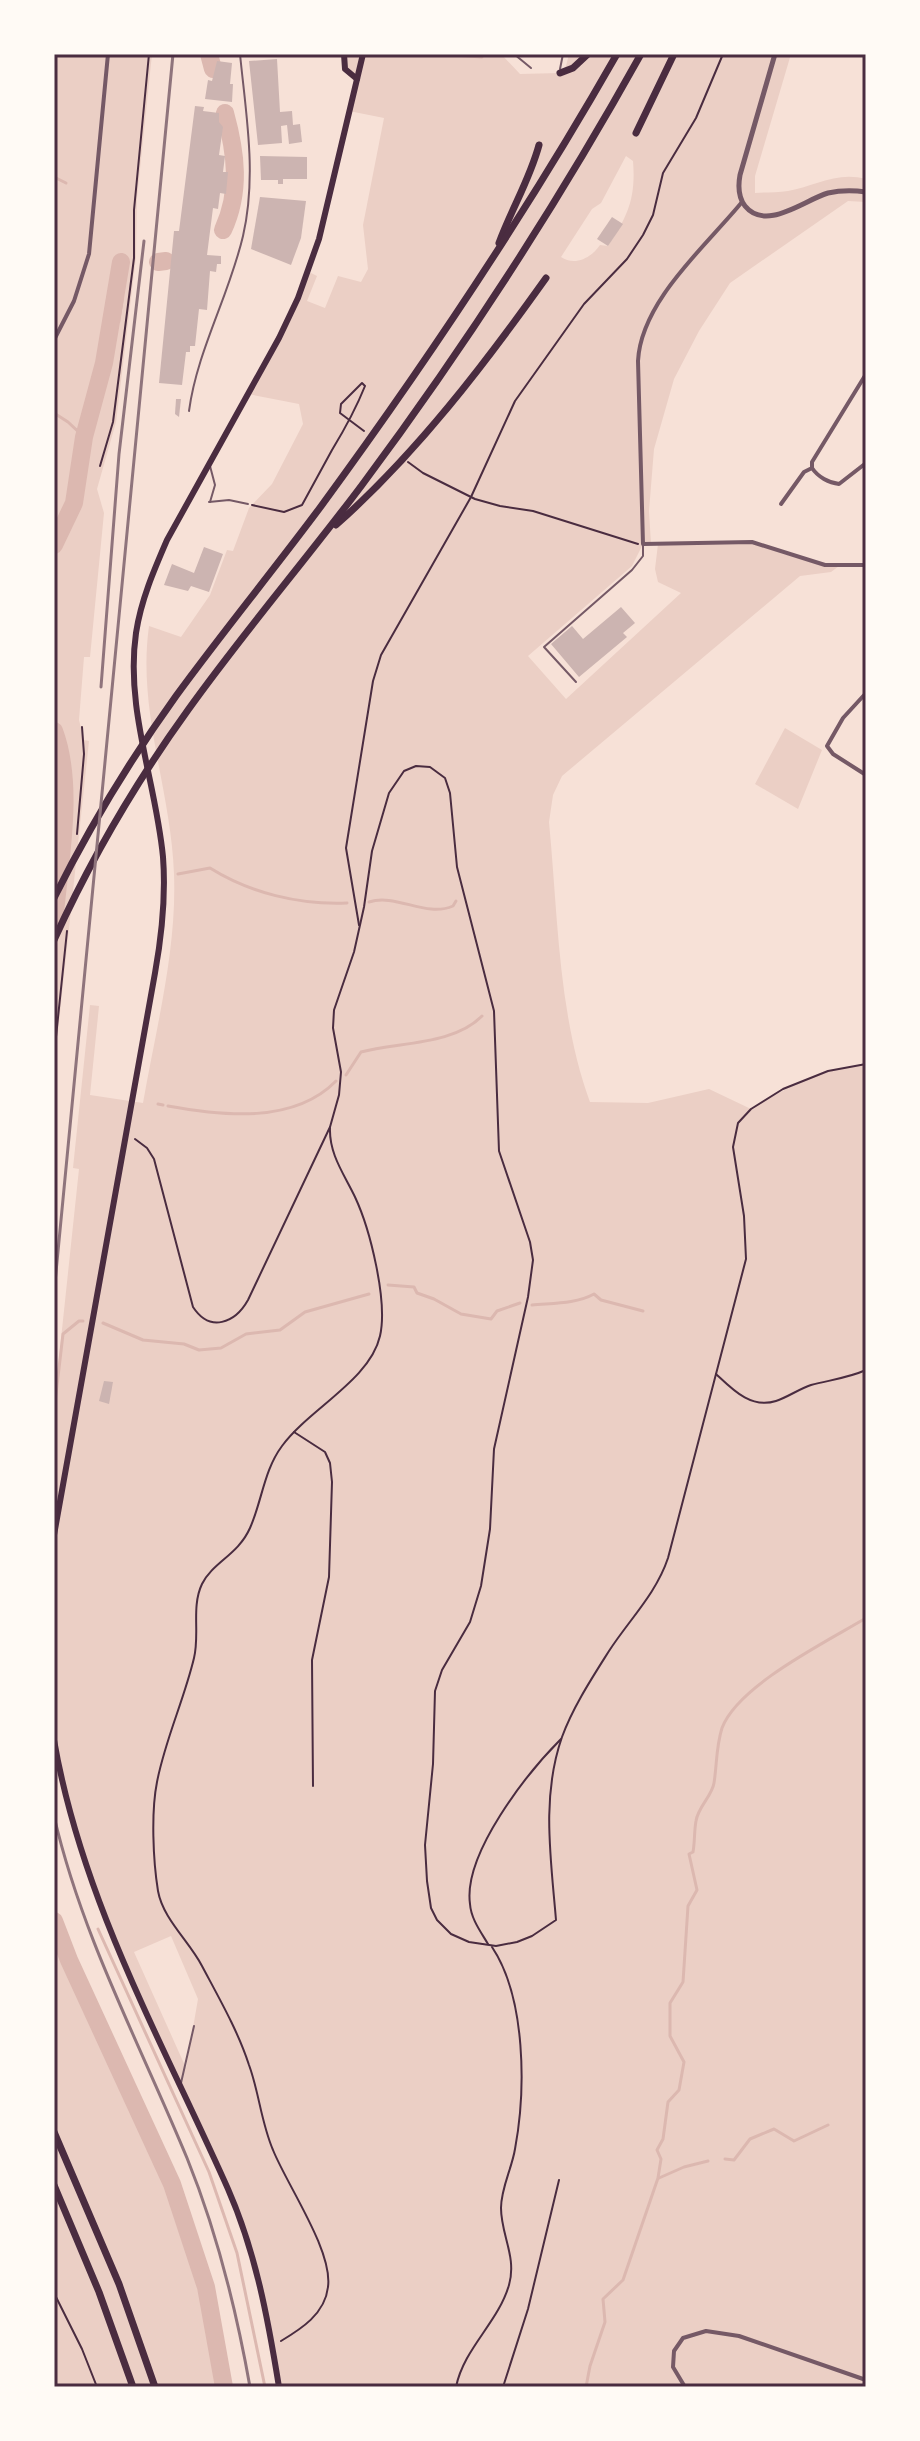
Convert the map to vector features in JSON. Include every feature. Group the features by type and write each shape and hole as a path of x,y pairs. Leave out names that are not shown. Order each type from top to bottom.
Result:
{"highway":[{"path":"560,73 573,68 588,54"},
{"path":"54,898 117,784 194,672 347,470 494,257 617,54"},
{"path":"54,940 119,815 160,750 208,682 395,440 490,301 641,54"},
{"path":"636,133 674,54"},
{"path":"494,257 513,204 534,164 539,145"},
{"path":"323,537 368,497 439,416 494,350 546,278"},
{"path":"54,2132 119,2284 155,2387"},
{"path":"54,2185 99,2292 133,2387"}],"main road":[{"path":"344,54 345,69 357,79"},
{"path":"54,1535 155,973 164,904 161,840 135,691 136,633 146,590 159,558 279,338 309,272 363,54"},
{"path":"54,1740 69,1812 87,1874 247,2236 264,2298 279,2387"}],"street":[{"path":"54,340 74,301 89,254 108,54"},
{"path":"775,54 740,175 742,202 752,212 766,216 780,214 833,192 866,192"},
{"path":"742,202 678,276 648,323 640,343 643,544 752,542 825,565 866,565"},
{"path":"812,468 812,462 866,374"},
{"path":"812,468 832,483 839,484 866,463"},
{"path":"781,504 804,472 812,468"},
{"path":"866,693 843,718 827,746 833,754 866,775"},
{"path":"685,2387 673,2367 674,2351 683,2338 706,2331 739,2336 866,2380"}],"lane":[{"path":"189,411 193,387 239,250 249,199 251,163 240,54"},
{"path":"514,54 531,68"},
{"path":"560,73 563,54"},
{"path":"209,465 215,485 209,502 229,500 248,504"},
{"path":"576,682 544,647 632,570 643,556 643,544"},
{"path":"180,2085 194,2026"}],"path":[{"path":"100,466 113,422 134,258 134,210 149,54"},
{"path":"359,926 346,845 375,673 390,637 471,497 520,392 584,304 627,259 643,235 653,215 663,173 696,118 723,54"},
{"path":"248,504 284,512 302,505 353,419 364,384 360,384 341,404 340,413 344,417"},
{"path":"423,473 471,497 533,511 626,543 643,544"},
{"path":"134,1138 147,1148 154,1159 193,1307 205,1320 219,1323 233,1318 248,1300 330,1127 341,1078 333,1015 359,926 372,851 393,785 400,774 408,769 420,766 435,769 445,778 448,787 455,859 492,1003 497,1142 532,1254 525,1312 494,1449 489,1539 481,1586 470,1622 442,1670 435,1691 433,1764 425,1845 428,1889 437,1920 460,1939 490,1946 527,1939 556,1920 548,1806 562,1738 591,1680 652,1593 664,1568 746,1259 744,1216 733,1147 736,1127 751,1109 783,1089 828,1071 866,1064"},
{"path":"273,2346 304,2326 319,2311 328,2291 327,2270 272,2148 245,2054 201,1964 162,1905 157,1880 156,1797 162,1762 194,1657 200,1590 210,1573 236,1550 245,1537 274,1459 293,1431 363,1368 375,1350 382,1324 380,1288 363,1218 333,1153 330,1127"},
{"path":"715,1373 734,1391 762,1403 866,1370"},
{"path":"293,1431 325,1452 332,1475 329,1584 313,1653 313,1786"},
{"path":"456,2387 464,2361 489,2326 506,2294 512,2268 501,2208 518,2133 521,2089 519,2033 508,1981 474,1919 469,1902 473,1873 488,1837 507,1804 527,1775 562,1738"},
{"path":"503,2387 528,2309 559,2180"},
{"path":"54,2293 97,2387"}],"shaded area":[{"path":"54,54 152,54 137,198 136,257 116,422 97,489 104,513 90,657 84,657 79,720 84,740 89,741 54,1069"},
{"path":"344,54 501,54 520,74 560,73 566,66 569,54 791,54 755,176 755,193 788,191 836,178 866,179 866,202 848,201 730,283 699,331 674,379 654,449 649,511 651,544 643,544 632,566 528,656 566,699 681,593 658,582 655,569 658,544 752,542 783,554 839,566 831,572 800,576 562,776 553,795 549,822 565,1000 579,1069 590,1102 648,1103 709,1089 751,1109 806,1080 866,1064 866,2387 279,2387 269,2322 243,2225 92,1886 54,1740 54,1405 79,1169 73,1168 90,1005 99,1006 90,1095 143,1103 172,931 172,842 147,689 149,626 181,637 210,595 227,550 233,551 249,508 272,484 303,424 299,404 248,394 309,272 317,276 307,301 325,308 338,276 361,282 368,269 363,225 384,118 349,111 357,79 348,72","holes":["626,156 633,161 633,186 625,216 608,246 600,245 577,261 561,257 592,209 601,203","171,1936 198,1999 186,2068 134,1952"]},
{"path":"107,295 124,298 120,323 103,320"},
{"path":"785,728 822,750 798,809 755,784"},
{"path":"54,1936 161,2171 194,2262 222,2387 54,2387"}],"building":[{"path":"277,59 280,112 292,111 293,125 300,124 302,142 289,144 287,125 281,126 282,143 258,145 249,61"},
{"path":"217,61 232,63 232,102 205,99 208,80 212,81"},
{"path":"195,106 204,107 203,111 219,113 219,122 223,127 219,155 225,156 223,172 228,172 226,194 220,193 218,209 213,208 207,255 221,256 221,264 217,264 216,272 210,271 207,310 199,309 195,346 190,346 190,352 186,352 182,385 159,383 174,231 179,231"},
{"path":"260,156 307,157 307,179 283,179 283,184 278,184 278,180 261,180"},
{"path":"260,197 306,201 301,238 291,265 251,249"},
{"path":"612,217 623,224 608,246 597,239"},
{"path":"176,399 181,399 179,417 175,414"},
{"path":"204,547 223,554 209,592 191,586 188,591 164,585 172,564 194,573"},
{"path":"621,607 635,623 623,633 627,637 579,677 551,644 572,626 583,639"},
{"path":"104,1381 113,1382 109,1404 99,1401"}],"waterway":[{"path":"209,54 213,69"},
{"path":"440,54 482,57"},
{"path":"223,230 232,201 235,172 225,113"},
{"path":"54,177 66,183"},
{"path":"158,262 166,261"},
{"path":"54,545 74,503 84,437 104,363 121,262"},
{"path":"54,413 84,437"},
{"path":"54,731 64,776 65,801 54,923"},
{"path":"178,874 210,868 225,877 276,896 311,902 347,903"},
{"path":"369,902 390,901 443,909 453,906 456,901"},
{"path":"346,1075 361,1052 441,1037 457,1032 482,1016"},
{"path":"168,1106 234,1114 279,1110 319,1095 336,1081"},
{"path":"158,1104 163,1105"},
{"path":"388,1285 414,1287 417,1293 461,1314 491,1319 497,1311 520,1303"},
{"path":"103,1323 143,1340 184,1344 199,1350 221,1348 246,1334 280,1330 305,1312 369,1294"},
{"path":"532,1305 572,1301 594,1294 601,1300 643,1311"},
{"path":"54,1411 63,1334 83,1321"},
{"path":"586,2387 605,2322 603,2299 623,2280 658,2178 661,2159 657,2150 663,2139 668,2102 679,2090 684,2062 670,2036 670,2003 683,1982 688,1906 697,1890 689,1854 693,1852 697,1816 714,1783 722,1728 731,1712 765,1680 866,1618"},
{"path":"54,1921 172,2184 206,2287 224,2387"},
{"path":"98,1929 209,2172 237,2253 265,2387"},
{"path":"725,2159 734,2160 750,2139 774,2129 794,2141 828,2125"},
{"path":"659,2178 708,2161"}],"railway":[{"path":"54,1293 173,54"},
{"path":"101,687 119,454 144,241"},
{"path":"54,1816 96,1947 208,2214 232,2299 250,2387"}]}
